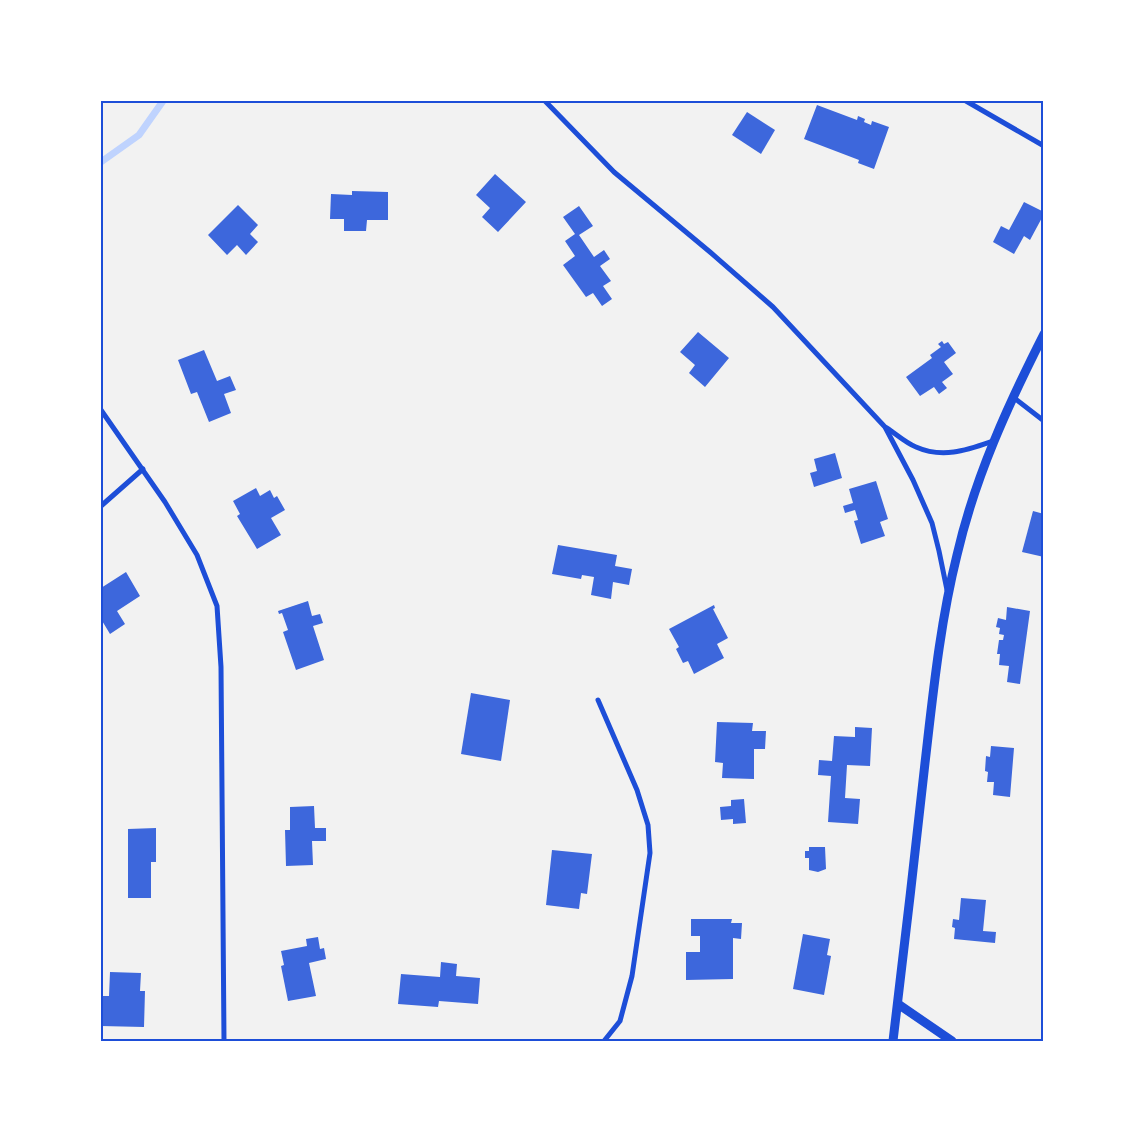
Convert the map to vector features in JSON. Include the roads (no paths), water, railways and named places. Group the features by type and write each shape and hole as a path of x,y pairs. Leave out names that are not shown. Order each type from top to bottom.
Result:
{"street":[{"path":"545,101 614,172 773,307 885,427 915,447 939,453 954,453 993,441"},
{"path":"966,101 1044,146"},
{"path":"893,1041 929,735 948,595 957,553 970,508 993,441 1044,334"},
{"path":"1013,397 1044,421"},
{"path":"101,410 165,502 198,555 217,606 221,667 224,1041"},
{"path":"885,427 913,480 932,523 948,595"},
{"path":"101,506 143,470"},
{"path":"598,700 637,790 648,825 650,853 632,976 620,1021 604,1041"},
{"path":"898,1004 952,1041"}],"waterway":[{"path":"101,162 139,135 163,101"}]}
